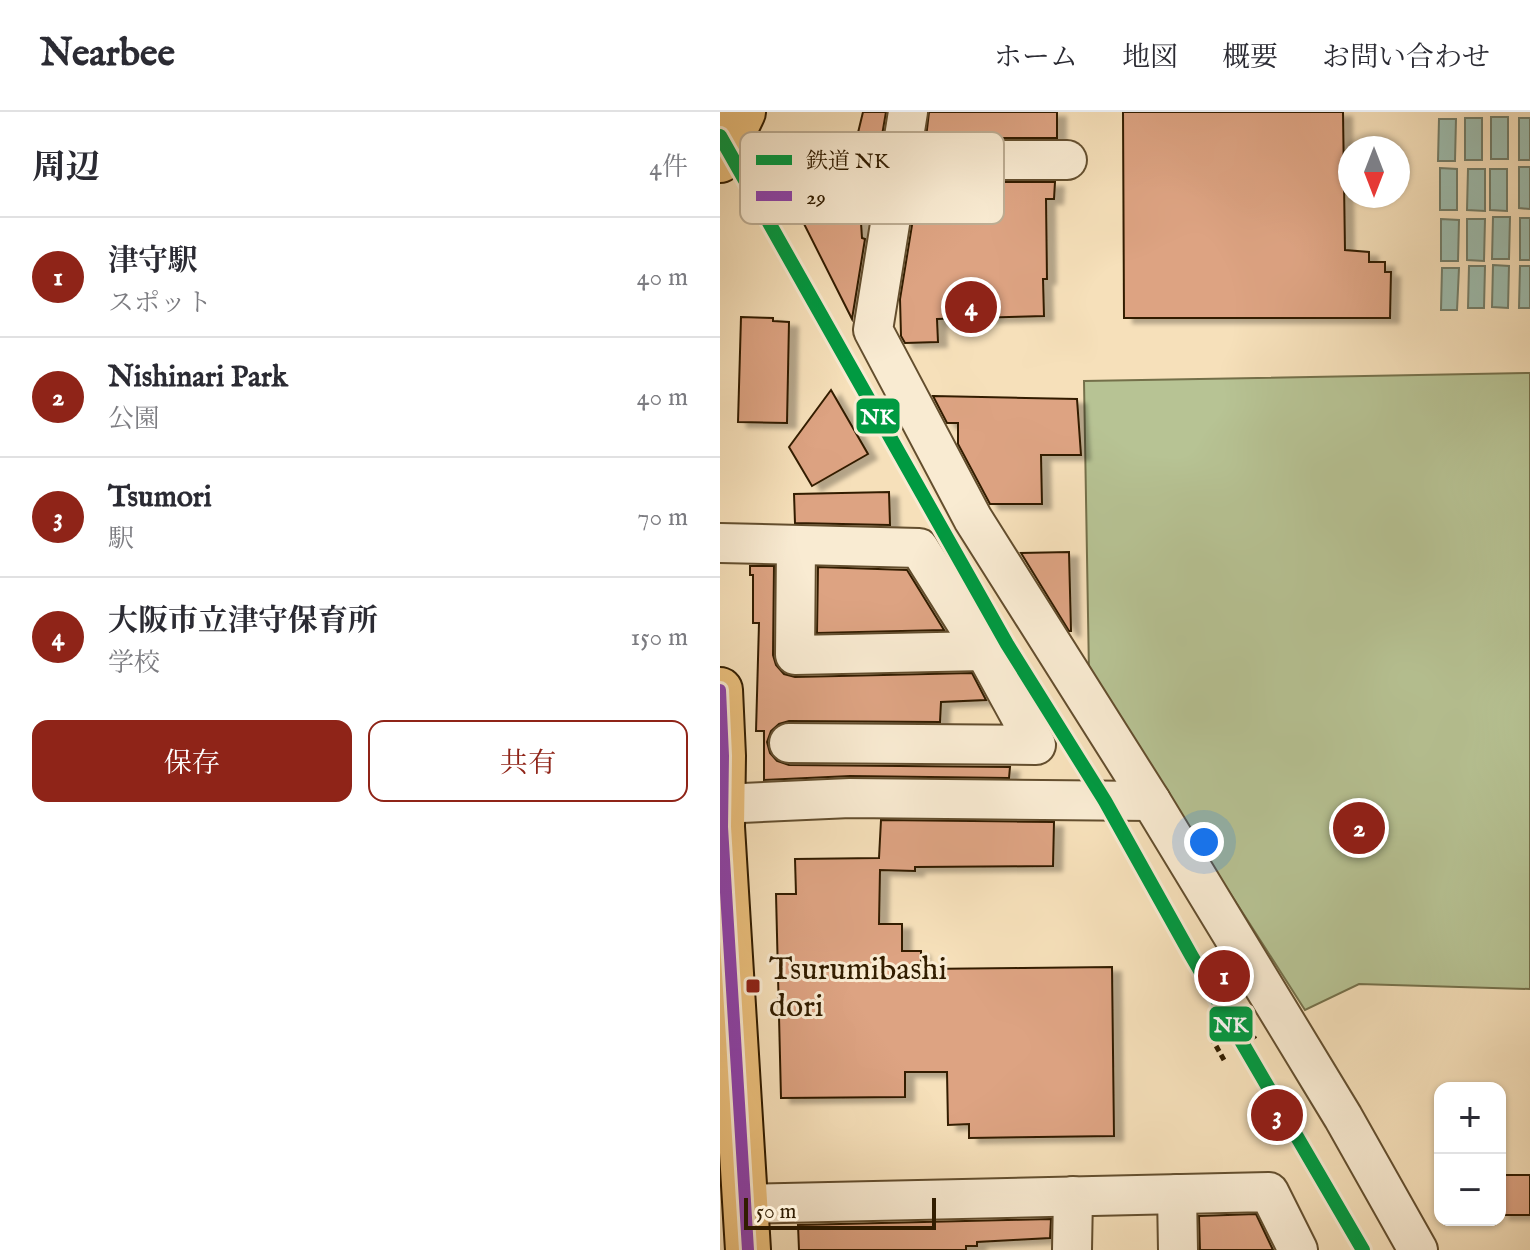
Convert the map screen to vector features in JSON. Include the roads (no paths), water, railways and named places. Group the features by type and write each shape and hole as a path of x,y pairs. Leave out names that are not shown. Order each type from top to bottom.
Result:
{"main road":[{"path":"720,160 743,112"},
{"path":"720,690 721,815 748,1250"}],"street":[{"path":"905,132 908,112"},
{"path":"1004,160 1067,160"},
{"path":"890,224 873,330 973,519 1151,801 1343,1117 1418,1250"},
{"path":"720,543 919,548 984,651 1036,745 789,743"},
{"path":"796,545 795,655 984,651"},
{"path":"721,815 850,798 1151,801"},
{"path":"744,1204 1269,1192 1298,1250"},
{"path":"1177,1194 1178,1250"},
{"path":"1072,1250 1073,1196"}],"rail line":[{"name":"NK","path":"720,136 740,171"},
{"name":"NK","path":"770,224 1007,644 1105,801 1363,1250"}],"place":[{"name":"大阪市立津守保育所","path":"971,307"},
{"name":"Nishinari Park","path":"1359,828"},
{"name":"津守駅","path":"1224,976"},
{"name":"Tsurumibashi dori","path":"753,986"},
{"name":"Tsumori","path":"1277,1115"}]}
